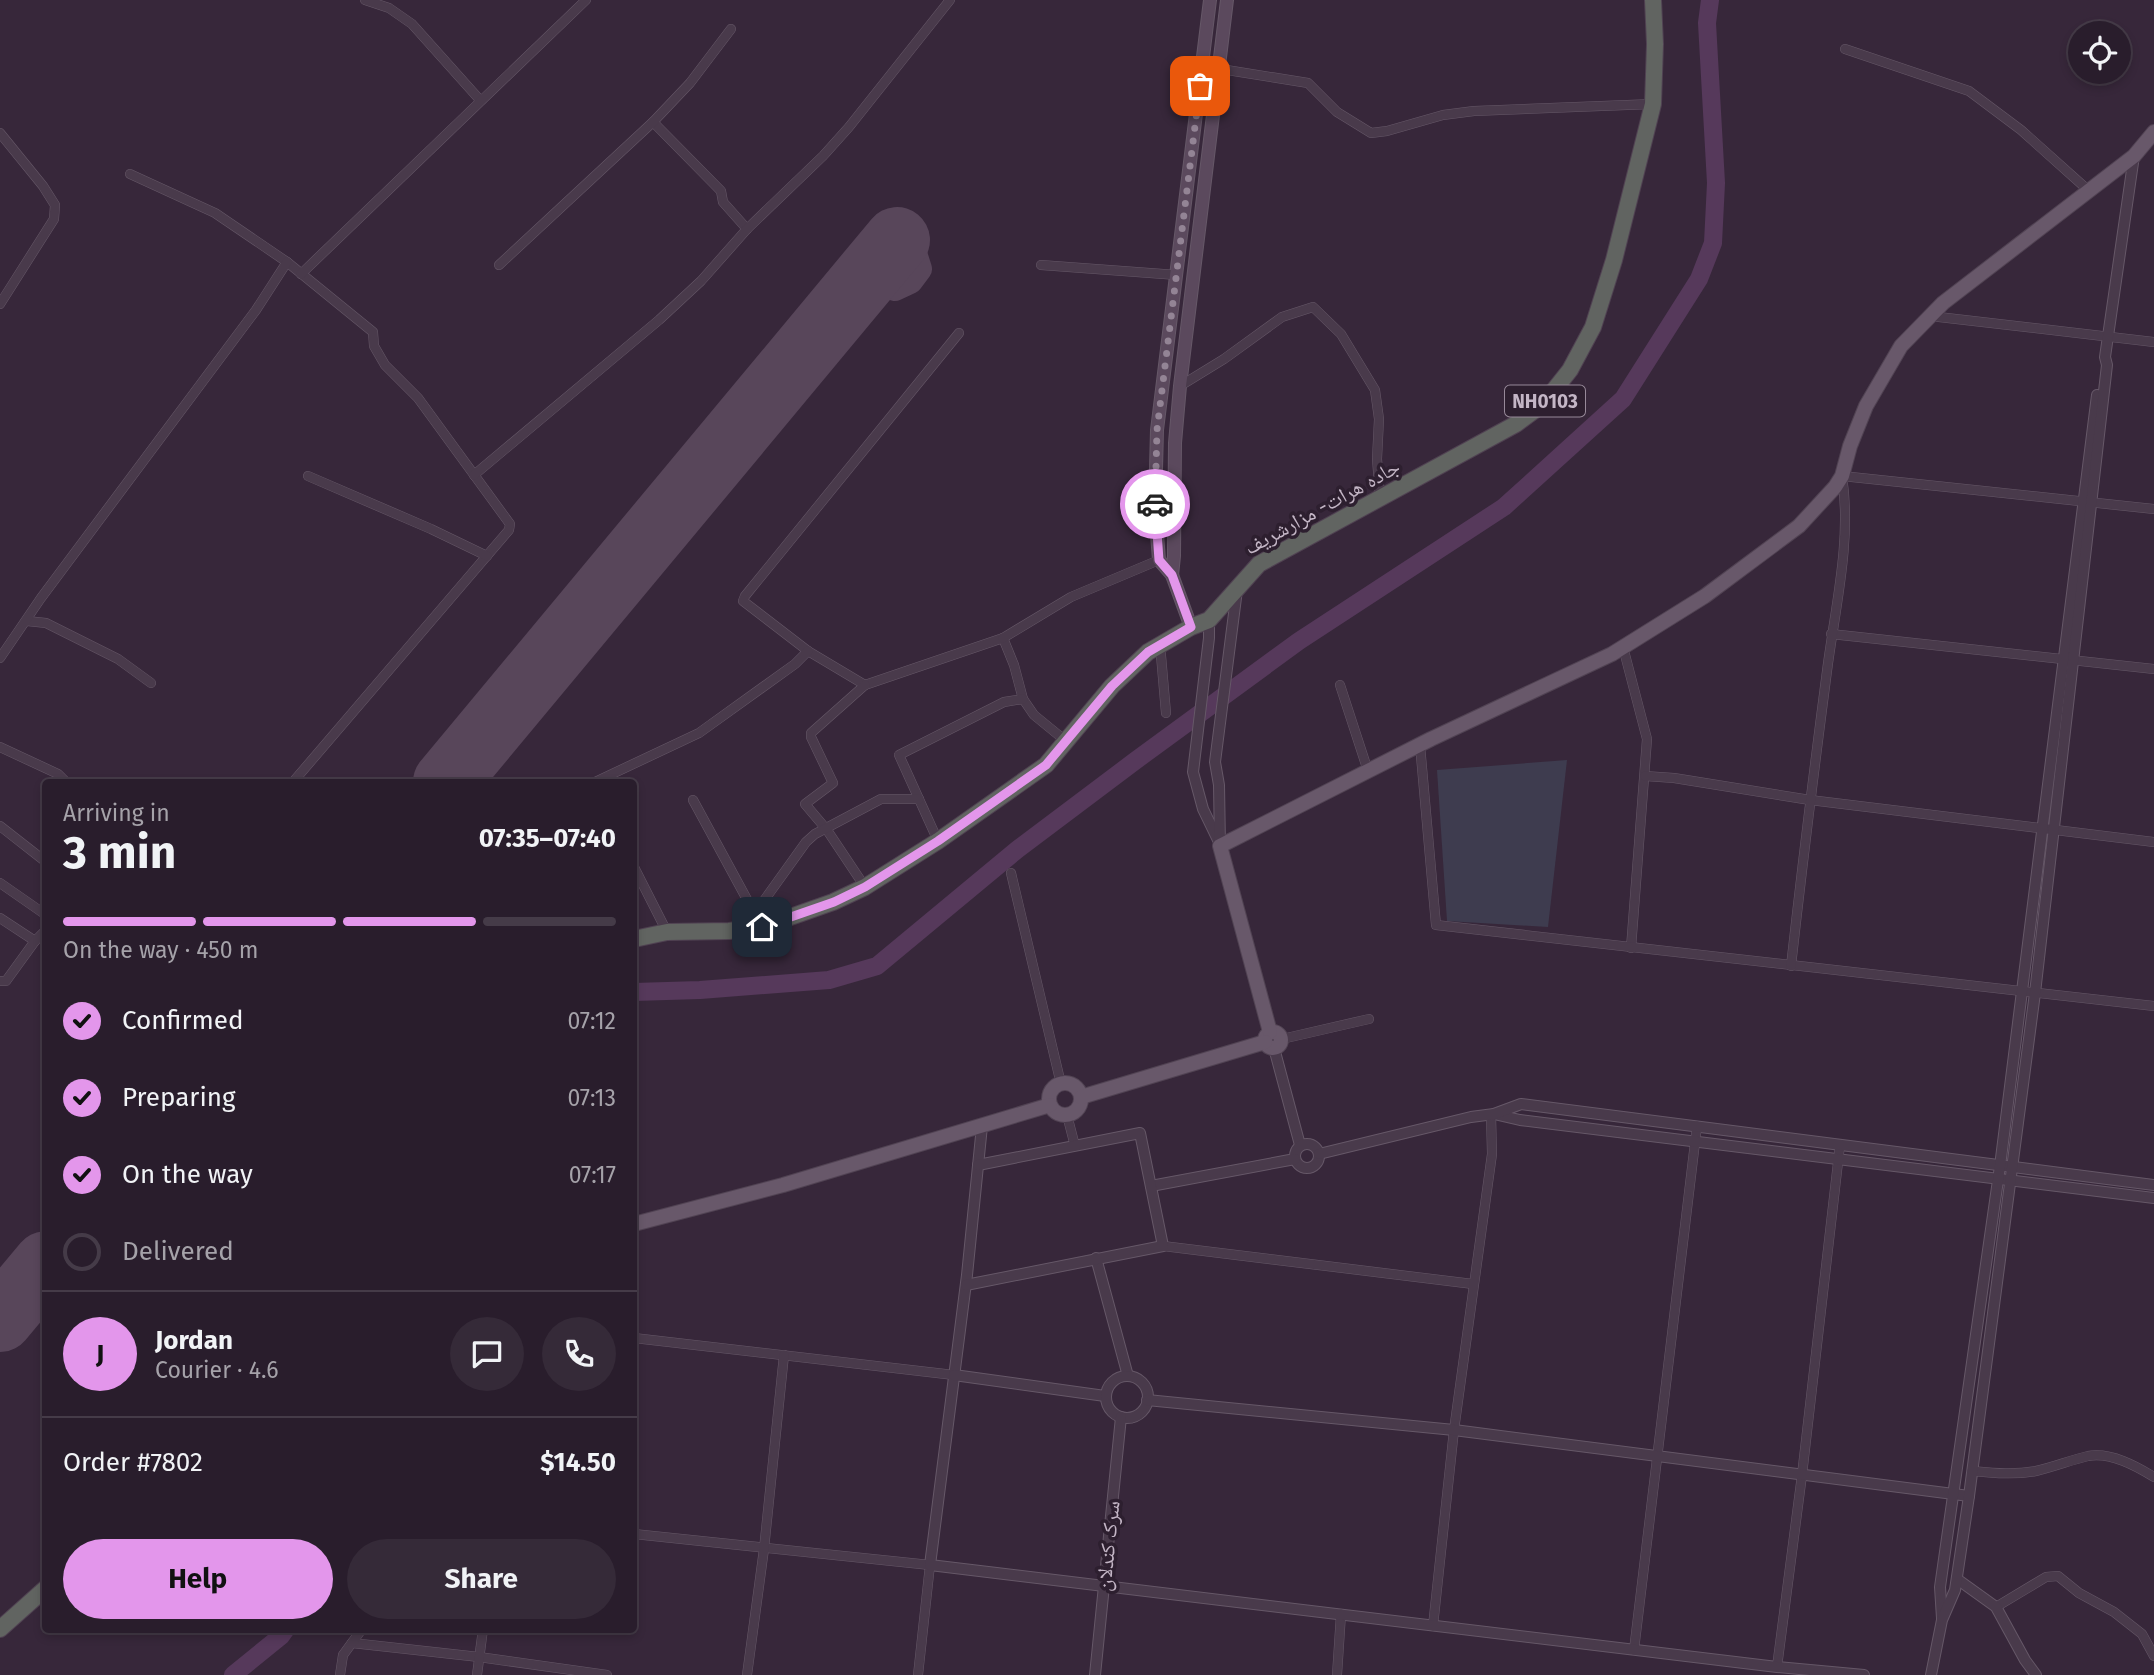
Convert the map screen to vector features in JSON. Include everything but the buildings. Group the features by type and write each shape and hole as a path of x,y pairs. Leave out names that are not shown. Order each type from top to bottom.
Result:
{"highway":[{"name":"جاده هرات- مزارشریف","path":"637,938 667,932 729,931 759,920 834,902 865,887 938,841 1046,765 1112,686 1148,652 1191,627 1209,620 1259,564 1516,424 1543,404 1570,370 1593,327 1614,260 1653,104 1654,0"},
{"path":"0,1629 42,1592"}],"main road":[{"path":"1191,627 1172,575 1159,560 1155,508 1157,430 1210,0"},
{"path":"1172,575 1175,443 1180,386 1227,0"},
{"path":"1081,1097 1273,1040 1220,846 1623,647 1705,596 1799,526 1842,476 1866,406 1901,346 1930,316 2134,156 2154,132"},
{"path":"1171,321 1187,324"},
{"path":"1061,1084 1072,1085 1081,1097 1076,1111 1067,1115 1057,1113 1050,1105 1050,1094 1061,1084"},
{"path":"637,1223 783,1185 1050,1105"}],"street":[{"path":"365,0 389,8 412,24 480,100"},
{"path":"301,274 586,0"},
{"path":"474,475 701,281 747,229 832,146 950,0"},
{"path":"499,265 653,122 690,83 731,29"},
{"path":"1845,49 1969,91 2021,130 2088,190"},
{"path":"1202,66 1308,83 1336,112 1371,133 1443,115 1474,111 1653,104"},
{"path":"653,122 721,191 723,202 747,229"},
{"path":"0,133 55,205 54,219 0,304"},
{"path":"1931,1675 1942,1620 1955,1590 1969,1496 2035,993 2049,828 2107,365 2105,357 2134,156"},
{"path":"130,174 215,214 287,262 373,332 374,346 385,365 418,398 510,524 509,530 296,779"},
{"path":"0,658 41,598 256,310 287,262"},
{"path":"1041,265 1177,275"},
{"path":"1180,386 1224,359 1282,317 1313,307 1340,334 1374,390 1379,419 1377,459 1380,497"},
{"path":"1930,316 2154,341"},
{"path":"864,685 808,651 743,601 959,333"},
{"path":"308,476 487,556"},
{"path":"1791,966 1843,550 1845,495 1842,476 2154,509"},
{"path":"865,887 827,830 805,804 833,783 811,733 864,685 1003,638 1071,597 1159,560"},
{"path":"1220,846 1219,786 1215,762 1237,590"},
{"path":"1209,620 1208,652 1193,772 1203,808 1220,846"},
{"path":"27,621 46,623 118,659 150,683"},
{"path":"1831,634 2154,669"},
{"path":"1003,638 1023,699 1034,715 1067,742"},
{"path":"1160,644 1166,713"},
{"path":"1623,647 1647,739 1631,948"},
{"path":"601,779 699,733 795,664 808,651"},
{"path":"1340,685 1368,771"},
{"path":"938,841 908,772 899,759 902,752 1004,702 1023,699"},
{"path":"1420,745 1436,925 2154,1006"},
{"path":"0,747 58,774 63,779"},
{"path":"1645,776 1674,778 1810,800 2154,842"},
{"path":"692,800 759,920 806,842 816,834 881,799 919,799"},
{"path":"0,827 42,859"},
{"path":"1942,1620 1940,1587 2023,991 2049,828"},
{"path":"637,873 667,932"},
{"path":"1011,873 1061,1084"},
{"path":"0,883 42,912"},
{"path":"0,918 35,941"},
{"path":"0,981 6,981 42,934"},
{"path":"1300,1145 1273,1040 1370,1018"},
{"path":"1319,1154 1471,1116 1492,1114 1521,1104 2154,1185"},
{"path":"1492,1114 1520,1120 2154,1198"},
{"path":"1433,1626 1454,1430 1492,1154 1492,1114"},
{"path":"1067,1115 1075,1146"},
{"path":"1613,1131 1615,1115"},
{"path":"918,1675 966,1285 982,1126"},
{"path":"1634,1650 1697,1126"},
{"path":"978,1165 1140,1133 1163,1246"},
{"path":"1305,1143 1314,1146 1319,1154 1315,1165 1308,1168 1300,1166 1295,1159 1295,1151 1305,1143"},
{"path":"1777,1667 1840,1145"},
{"path":"1151,1186 1295,1159"},
{"path":"966,1285 1163,1246 1474,1284"},
{"path":"1096,1258 1128,1376"},
{"path":"637,1338 954,1375 1105,1396"},
{"path":"747,1675 764,1549 784,1355"},
{"path":"1128,1376 1135,1377 1145,1387 1147,1400 1145,1407 1135,1416 1121,1417 1110,1409 1105,1396 1115,1379 1128,1376"},
{"path":"1147,1400 1454,1430 1969,1496"},
{"name":"سرک کندلان","path":"1095,1675 1121,1417"},
{"path":"1972,1471 2008,1475 2036,1471 2091,1456 2110,1457 2137,1466 2154,1477"},
{"path":"637,1534 930,1565 1777,1667 1864,1675"},
{"path":"1996,1607 2046,1577 2058,1576 2079,1593 2114,1612 2142,1634 2154,1657"},
{"path":"1957,1579 1996,1607 2036,1675"},
{"path":"1337,1675 1341,1614"},
{"path":"340,1675 343,1655 359,1633"},
{"path":"477,1675 483,1633"},
{"path":"352,1643 607,1675"}],"shaded area":[{"path":"1567,760 1548,927 1447,921 1437,770"}],"waterway":[{"path":"637,992 829,980 877,966 1018,849 1135,761 1299,641 1504,507 1623,399 1699,279 1713,243 1716,183 1707,23 1710,0"},
{"path":"233,1675 283,1633"}],"taxiway":[{"path":"868,275 881,284 895,288 910,281 919,269 914,253 897,240"},
{"path":"28,1256 42,1269"}],"runway":[{"path":"448,779 897,240"},
{"path":"0,1319 42,1269"}],"way so far":[{"path":"1155,504 1157,430 1200,86"}],"route":[{"path":"762,927 834,902 865,887 938,841 1046,765 1112,686 1148,652 1191,627 1172,575 1159,560 1155,504"}]}
